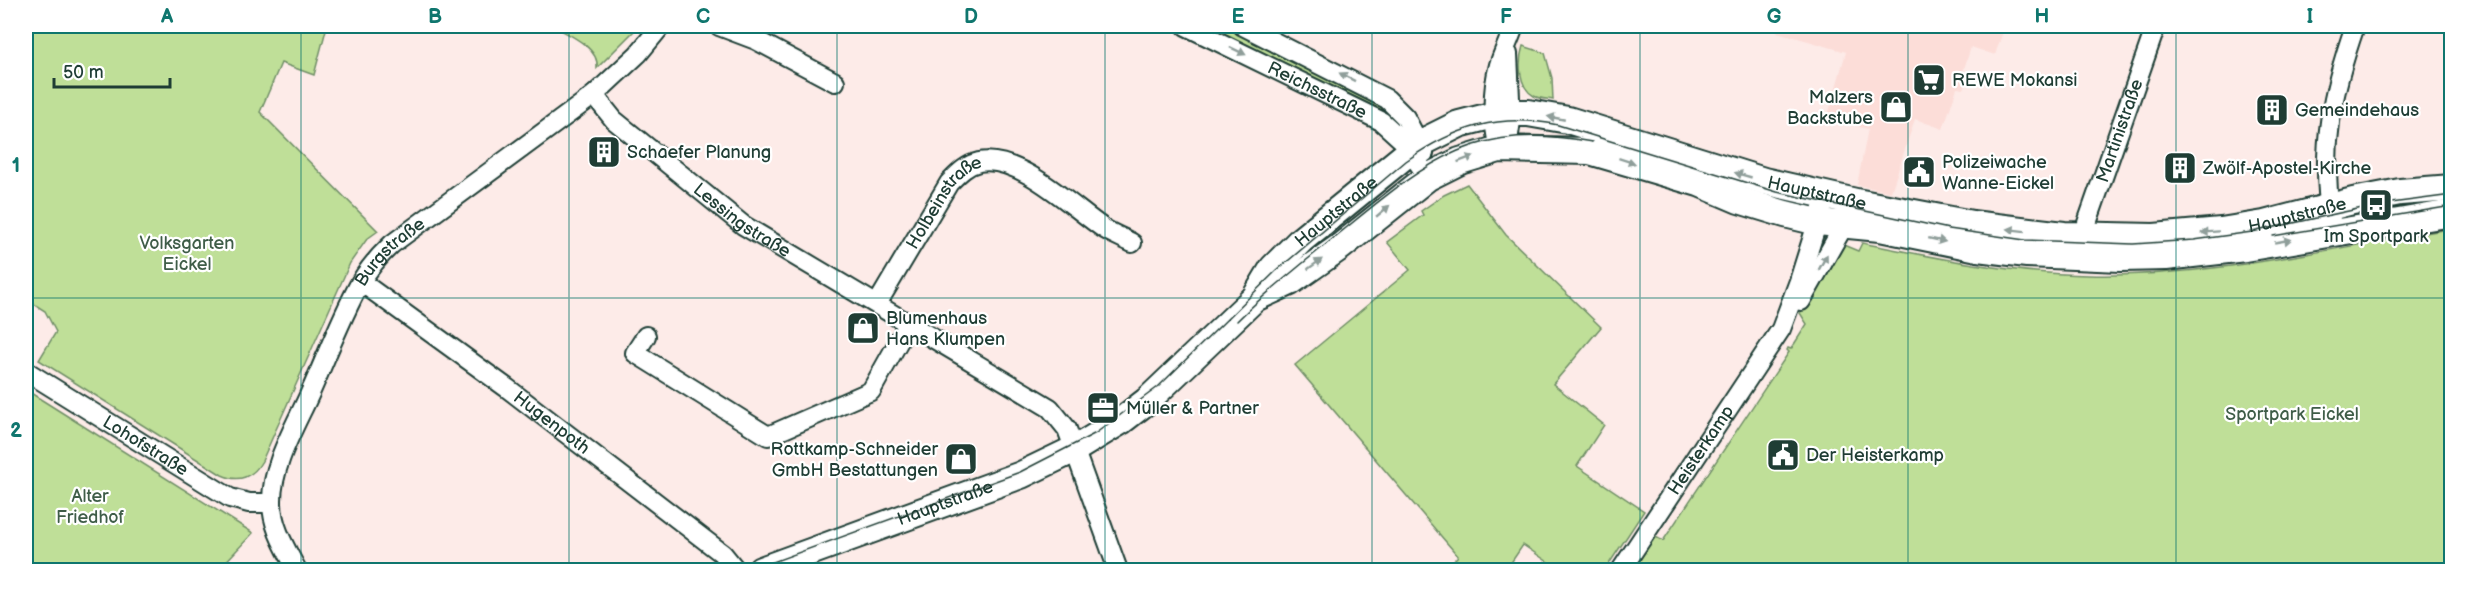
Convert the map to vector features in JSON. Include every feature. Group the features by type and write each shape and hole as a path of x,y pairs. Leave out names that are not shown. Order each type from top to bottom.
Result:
{"street":[{"name":"Burgstraße","path":"297,570 274,522 273,486 284,453 361,282 375,261 392,244 594,95 638,54 661,26"},
{"path":"719,26 756,40 835,82"},
{"name":"Reichsstraße","path":"1185,26 1381,121 1415,147"},
{"name":"Reichsstraße","path":"1243,26 1387,99 1405,117 1415,147 1431,175"},
{"path":"1503,149 1502,113 1508,47 1514,26"},
{"name":"Martinistraße","path":"2085,236 2089,216 2156,26"},
{"path":"2333,233 2326,162 2329,120 2339,71 2355,26"},
{"name":"Lessingstraße","path":"594,95 614,120 743,225 1050,408 1067,429 1118,570"},
{"name":"Hauptstraße","path":"1255,298 1272,268 1301,240 1415,147 1445,129 1502,113 1568,120 1764,181 1856,202 1972,224 2085,236 2154,237 2221,231 2264,224 2400,192 2451,188"},
{"name":"Hauptstraße","path":"761,570 1022,475 1075,449 1121,421 1147,401 1255,298 1298,276 1431,175 1460,161 1503,149 1574,149 1602,153 1699,183 1767,210 1818,222 1880,228 1978,248 2027,254 2121,258 2166,257 2214,252 2451,213"},
{"name":"Holbeinstraße","path":"876,304 949,183 965,168 981,162 1006,166 1035,179 1060,194 1103,228 1132,243"},
{"name":"Heisterkamp","path":"1781,329 1826,195"},
{"name":"Heisterkamp","path":"1621,570 1801,302 1856,202"},
{"name":"Hugenpoth","path":"361,282 723,554 736,570"},
{"path":"646,336 635,353 768,436 870,391 909,323"},
{"name":"Lohofstraße","path":"26,371 230,498 249,503 272,504"}],"shaded area":[{"path":"1778,26 2005,26 1995,55 1971,47 1962,75 1968,77 1964,89 1957,88 1943,129 1915,119 1891,192 1857,185 1868,129 1827,119 1846,52 1777,32"}],"green space":[{"name":"Volksgarten Eickel","path":"26,26 327,26 314,75 281,63 260,112 378,231 367,239 350,263 262,461 250,475 234,478 222,475 39,360 56,332 45,311 26,299"},
{"path":"553,26 639,26 597,68 594,54 582,42"},
{"path":"1199,26 1231,26 1373,96 1400,122 1391,121"},
{"path":"1523,46 1545,53 1552,78 1553,100 1536,97 1525,86 1520,66"},
{"path":"1467,184 1506,235 1601,327 1553,384 1604,425 1577,466 1644,511 1605,570 1560,570 1523,545 1506,570 1444,570 1458,556 1295,365 1410,270 1387,242 1423,215 1421,211 1444,195"},
{"name":"Sportpark Eickel","path":"2450,229 2452,234 2451,570 1629,570 1652,535 1663,541 1789,352 1788,348 1791,349 1807,324 1800,313 1841,244 1858,251 1862,243 2031,272 2134,275 2225,267"},
{"name":"Alter Friedhof","path":"26,390 253,533 218,570 26,570"}],"tram line":[{"path":"751,570 1020,472 1096,433 1158,387 1276,271 1406,161 1442,139 1478,126 1516,121 1558,125 1777,192 1949,229 2025,240 2133,244 2194,240 2252,232 2376,205 2452,195"},
{"path":"1237,321 1275,286 1400,185 1454,152 1483,142 1515,137 1551,137 1592,142"},
{"path":"2273,236 2452,206"}],"place":[{"name":"REWE Mokansi","path":"1929,80"},
{"name":"Malzers Backstube","path":"1896,107"},
{"name":"Gemeindehaus","path":"2272,110"},
{"name":"Schaefer Planung","path":"604,152"},
{"name":"Zwölf-Apostel-Kirche","path":"2180,168"},
{"name":"Polizeiwache Wanne-Eickel","path":"1919,172"},
{"name":"Im Sportpark","path":"2376,205"},
{"name":"Blumenhaus Hans Klumpen","path":"863,328"},
{"name":"Müller & Partner","path":"1103,408"},
{"name":"Der Heisterkamp","path":"1783,455"},
{"name":"Rottkamp-Schneider GmbH Bestattungen","path":"961,459"}]}
